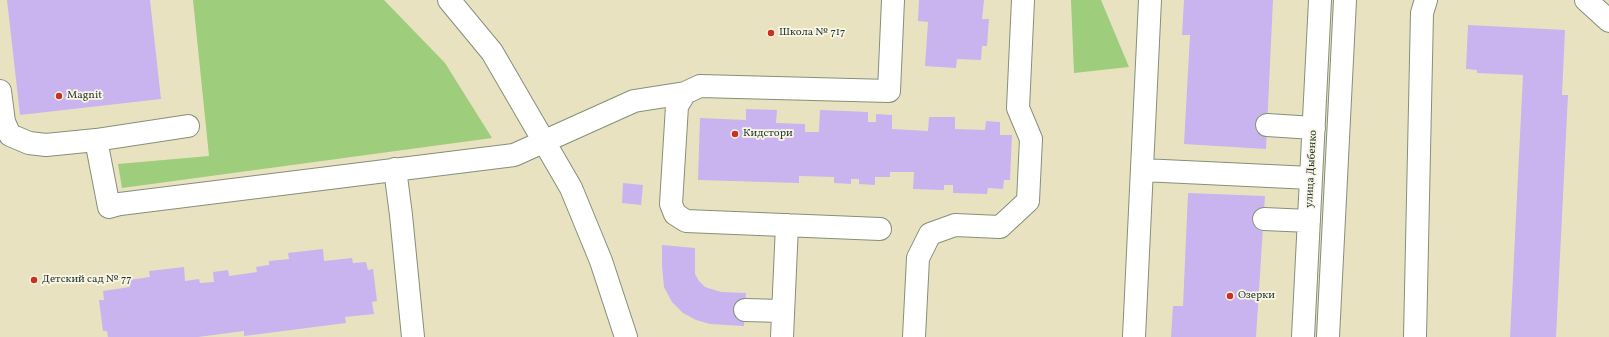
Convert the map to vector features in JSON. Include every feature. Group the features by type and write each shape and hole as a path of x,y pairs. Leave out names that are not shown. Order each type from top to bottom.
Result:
{"street":[{"path":"449,0 492,52 520,98 574,196 602,261 626,337"},
{"path":"96,140 109,207 120,204 514,155 544,143 634,101 685,93 700,86 889,91 893,0"},
{"path":"914,337 918,258 930,234 955,225 1000,227 1028,201 1031,139 1018,108 1023,0"},
{"path":"1134,337 1150,0"},
{"name":"улица Дыбенко","path":"1303,337 1320,0"},
{"path":"1328,337 1345,0"},
{"path":"1415,337 1422,13 1426,0"},
{"path":"1586,0 1609,21"},
{"path":"0,91 4,122 10,135 29,143 40,144 96,140 188,126"},
{"path":"685,93 677,106 671,204 675,214 686,221 880,229"},
{"path":"1267,125 1314,128"},
{"path":"395,169 413,337"},
{"path":"1142,170 1311,178"},
{"path":"1264,219 1309,221"},
{"path":"782,337 787,225"},
{"path":"745,310 783,311"}],"green space":[{"path":"193,0 384,0 445,63 492,138 122,188 118,164 209,156"},
{"path":"1071,0 1101,0 1129,67 1074,73"}],"building":[{"path":"7,0 150,0 161,99 20,115"},
{"path":"919,0 984,0 982,19 989,19 987,46 982,46 981,60 957,59 956,68 925,66 928,22 918,21"},
{"path":"1184,0 1273,0 1266,149 1184,144 1190,35 1182,35"},
{"path":"1468,25 1565,30 1562,95 1568,95 1556,337 1510,337 1523,75 1477,73 1477,70 1466,69"},
{"path":"746,109 777,110 776,123 805,124 805,132 819,132 820,110 868,112 868,122 876,122 876,114 892,115 892,129 928,131 929,117 955,117 955,129 985,130 986,121 1000,122 1000,135 1012,135 1010,180 1004,180 1003,189 988,188 987,194 953,193 953,185 944,185 944,190 913,189 914,172 890,172 890,177 875,177 875,185 859,184 859,179 851,179 851,184 834,183 834,177 799,176 799,183 698,180 700,118 746,120"},
{"path":"623,183 643,185 641,205 622,203"},
{"path":"1188,193 1265,196 1256,337 1171,337 1173,306 1183,306"},
{"path":"662,245 695,248 695,274 705,287 721,292 746,293 744,326 710,324 696,320 683,313 672,302 664,287"},
{"path":"323,249 324,261 352,258 353,263 366,262 368,270 373,269 377,301 372,302 374,314 345,317 346,323 244,336 244,331 198,337 108,337 107,331 103,331 99,300 104,300 103,291 130,287 129,280 150,277 149,271 184,267 185,281 199,279 200,283 214,282 213,272 228,270 229,276 257,272 256,267 269,265 269,261 289,259 288,253"}],"place":[{"name":"Школа № 717","path":"771,33"},
{"name":"Magnit","path":"59,96"},
{"name":"Кидстори","path":"735,134"},
{"name":"Детский сад № 77","path":"34,280"},
{"name":"Озерки","path":"1230,296"}]}
